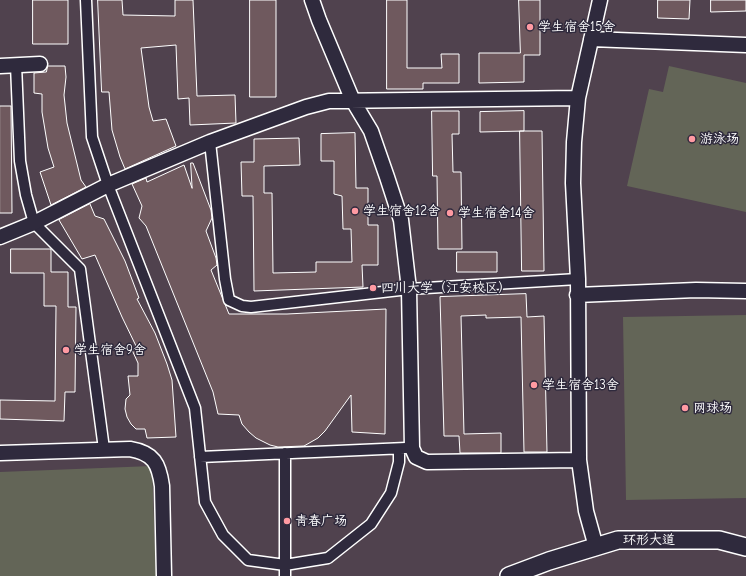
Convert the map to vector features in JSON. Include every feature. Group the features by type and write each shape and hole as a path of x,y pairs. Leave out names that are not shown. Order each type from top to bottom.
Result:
{"street":[{"path":"86,0 92,137 108,185 195,408 205,502 223,535 248,560 285,565 328,558 371,524 391,493 399,462 406,448 409,289 401,220 370,131 353,101 312,0"},
{"path":"596,547 586,511 579,460 578,279 573,183 574,142 578,98 600,0"},
{"path":"592,39 746,45"},
{"path":"0,66 40,64"},
{"path":"16,65 20,161 26,195 34,223 80,269 104,449"},
{"path":"0,237 34,223 108,185 210,142 306,107 329,101 578,98"},
{"path":"210,142 225,279 229,300 242,306 251,307 409,289 578,279"},
{"path":"578,295 696,290 746,291"},
{"path":"200,457 406,448 416,457 427,462 579,460"},
{"path":"0,454 130,449 140,451 154,459 160,473 162,486 164,576"},
{"path":"285,453 286,576"},
{"name":"环形大道","path":"509,576 549,561 618,540 719,540 746,547"}],"shaded area":[{"name":"四川大学（江安校区）","path":"0,0 746,0 746,576 0,576"}],"green space":[{"name":"游泳场","path":"669,66 746,83 746,212 627,186 649,89 663,92"},
{"name":"网球场","path":"746,315 746,498 626,500 623,317"},
{"path":"152,466 156,576 0,576 0,472"}],"building":[{"path":"33,0 68,0 68,44 33,44"},
{"path":"98,0 122,0 123,15 175,16 175,0 193,0 197,96 235,95 236,123 190,125 189,98 178,99 176,45 141,48 149,107 153,121 166,119 176,146 125,169 112,130 109,92 102,92"},
{"path":"250,0 276,0 276,97 250,97"},
{"path":"387,0 407,0 407,68 442,68 441,54 459,54 459,83 423,83 423,89 387,89"},
{"name":"学生宿舍15舍","path":"519,0 540,0 540,55 524,55 524,82 479,83 479,53 520,53"},
{"path":"658,0 690,0 689,19 658,18"},
{"path":"711,0 746,0 746,11 711,12"},
{"path":"48,66 65,66 66,77 64,95 67,123 81,180 86,187 51,205 40,172 54,167 48,148 42,112 42,94 34,93 34,73 46,72"},
{"path":"0,106 11,106 12,213 0,213"},
{"name":"学生宿舍14舍","path":"432,111 459,111 459,134 452,134 453,172 461,172 462,249 438,249 437,176 433,176"},
{"path":"524,111 524,131 480,132 480,112"},
{"name":"学生宿舍14舍","path":"520,131 542,131 544,271 522,271"},
{"path":"355,133 356,188 368,188 368,225 378,225 378,265 362,265 363,287 254,291 253,196 242,196 241,162 254,162 254,139 299,138 300,165 264,166 264,193 272,193 273,273 316,272 316,262 352,262 351,229 343,229 342,196 334,194 334,161 321,161 321,134"},
{"path":"191,163 193,163 211,210 212,218 206,231 216,258 217,265 211,270 229,314 287,314 386,309 385,434 352,432 351,395 325,431 318,438 304,446 278,447 270,445 256,438 249,432 242,424 239,415 218,414 213,392 146,226 139,218 142,206 132,184 146,178 147,182 184,165 192,188"},
{"path":"90,204 95,216 104,219 125,261 139,298 137,299 155,333 167,364 172,380 176,437 147,438 145,429 136,429 127,417 125,409 126,399 130,395 128,376 138,376 138,363 132,350 137,348 95,255 82,259 59,220"},
{"name":"学生宿舍9舍","path":"11,249 51,249 51,272 68,272 68,307 76,307 75,392 65,392 64,421 0,419 0,400 55,401 56,306 44,306 44,273 11,273"},
{"path":"457,252 497,252 497,272 457,272"},
{"path":"526,294 527,317 544,316 547,452 524,452 521,317 486,318 486,315 461,316 464,434 501,433 501,453 460,453 459,436 444,436 440,297"}],"place":[{"name":"学生宿舍15舍","path":"530,27"},
{"name":"游泳场","path":"692,139"},
{"name":"学生宿舍12舍","path":"355,211"},
{"name":"学生宿舍14舍","path":"450,213"},
{"name":"四川大学（江安校区）","path":"373,288"},
{"name":"学生宿舍9舍","path":"66,350"},
{"name":"学生宿舍13舍","path":"534,385"},
{"name":"网球场","path":"685,408"},
{"name":"青春广场","path":"287,521"}]}
